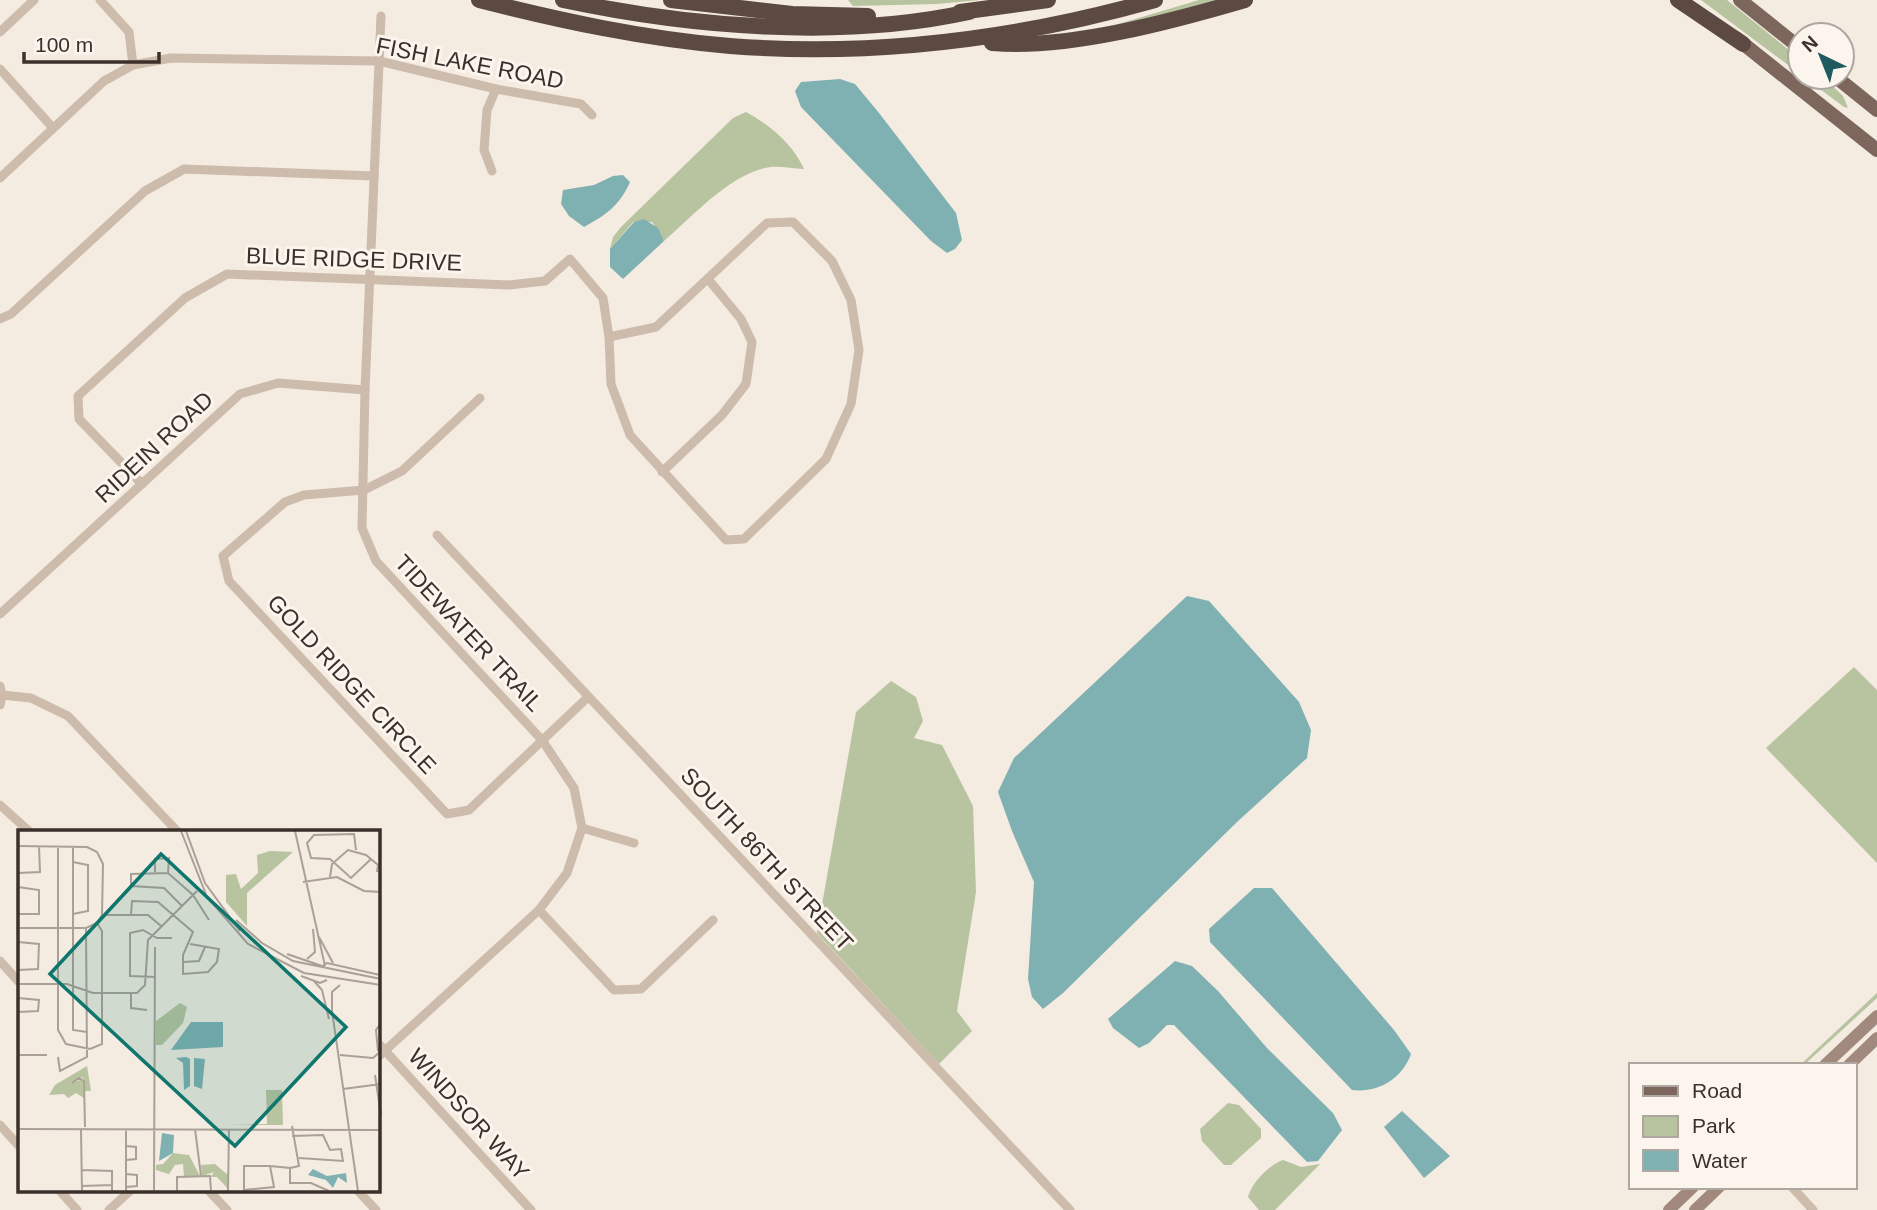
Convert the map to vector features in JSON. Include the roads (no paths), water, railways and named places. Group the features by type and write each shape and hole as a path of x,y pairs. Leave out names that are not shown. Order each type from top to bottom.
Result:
{"highway":[{"path":"479,0 572,22 654,37 731,46 849,48 968,40 1079,20 1155,0"},
{"path":"563,0 666,17 746,24 865,21 969,12 1048,0"},
{"path":"671,0 828,21"},
{"path":"968,40 1013,44 1079,38 1160,22 1245,0"},
{"path":"1678,0 1743,44"}],"main road":[{"path":"1688,0 1877,150"},
{"path":"1740,0 1786,37"},
{"path":"1853,91 1877,110"},
{"path":"1827,1063 1877,1016"},
{"path":"1851,1063 1877,1038"},
{"path":"1669,1210 1691,1189"},
{"path":"1695,1210 1717,1189"}],"street":[{"path":"0,32 34,0"},
{"path":"100,0 129,32 133,65"},
{"name":"TIDEWATER TRAIL","path":"381,16 369,279 362,528 376,561 542,740 574,789 582,828"},
{"name":"FISH LAKE ROAD","path":"0,178 104,81 133,65 171,58 379,61 496,89 581,104 592,115"},
{"path":"0,69 53,128"},
{"path":"492,171 484,150 488,110 496,89"},
{"path":"0,319 11,314 145,191 184,169 374,176"},
{"path":"793,222 832,261 851,300 859,351 850,404 826,459 744,539 726,540 630,435 611,384 609,337 656,327 708,279 767,223 793,222"},
{"name":"BLUE RIDGE DRIVE","path":"142,484 79,419 78,396 185,298 227,274 509,285 544,281 570,259 603,298 609,337"},
{"path":"662,472 722,415 746,384 752,342 741,319 708,279"},
{"name":"RIDEIN ROAD","path":"0,614 240,394 278,383 365,390"},
{"path":"364,489 402,471 480,398"},
{"name":"GOLD RIDGE CIRCLE","path":"364,489 304,495 285,502 223,556 229,581 447,814 469,810 588,696"},
{"name":"SOUTH 86TH STREET","path":"437,535 1070,1210"},
{"path":"1,696 31,698 68,716 176,830"},
{"path":"0,805 28,830"},
{"path":"380,1050 539,910 567,873 582,828 634,843"},
{"path":"539,910 614,990 641,989 713,920"},
{"path":"0,961 18,981"},
{"name":"WINDSOR WAY","path":"380,1050 531,1210"},
{"path":"0,1125 18,1145"},
{"path":"1794,1189 1813,1210"},
{"path":"61,1192 77,1210"},
{"path":"109,1210 129,1192"},
{"path":"210,1192 228,1210"},
{"path":"360,1192 376,1210"}],"water":[{"path":"840,79 855,84 956,213 962,240 955,249 947,253 931,241 801,107 795,91 801,82"},
{"path":"623,175 630,182 622,197 606,214 584,227 569,216 561,204 563,190 594,185 613,176"},
{"path":"644,219 658,228 664,241 623,279 610,267 610,249 634,222"},
{"path":"1187,596 1209,601 1299,702 1311,730 1307,758 1236,823 1063,993 1043,1009 1032,997 1028,979 1034,882 998,792 1014,758"},
{"path":"1254,888 1272,888 1394,1030 1411,1054 1402,1071 1388,1083 1371,1089 1352,1090 1210,942 1209,929"},
{"path":"1175,961 1192,966 1218,991 1267,1048 1333,1113 1342,1130 1318,1161 1307,1162 1174,1025 1167,1025 1149,1043 1139,1048 1113,1028 1108,1019"},
{"path":"1402,1111 1450,1156 1424,1178 1384,1127"}]}
